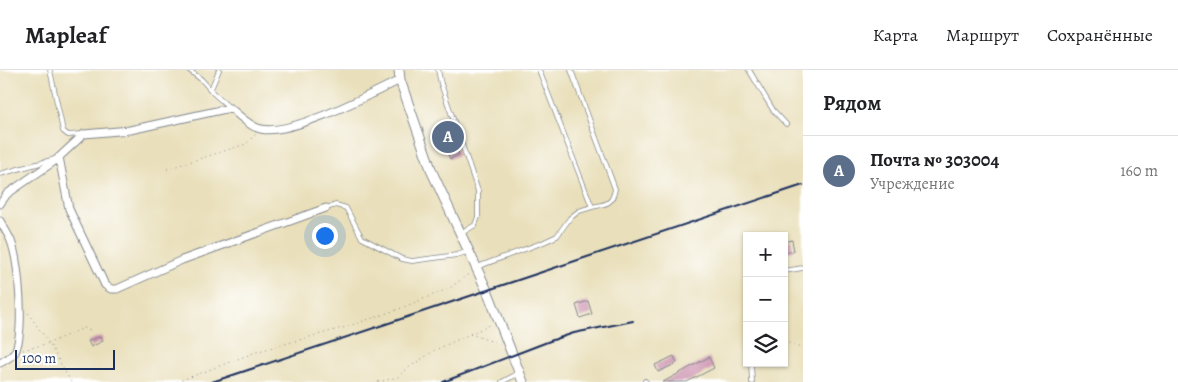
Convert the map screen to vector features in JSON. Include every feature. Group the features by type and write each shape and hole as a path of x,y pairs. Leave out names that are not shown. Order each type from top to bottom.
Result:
{"street":[{"path":"399,70 400,80 432,172 500,320 523,382"},
{"path":"0,204 6,194 59,157 84,134 130,130 230,108 259,129 271,131 285,129 336,110 400,80"},
{"path":"59,157 69,209 105,285 111,289 117,290 182,260 326,208"},
{"path":"0,221 12,246 20,302 19,336 15,352 0,363"}],"lane":[{"path":"50,70 63,131 68,135 84,134"},
{"path":"189,70 230,108"},
{"path":"211,89 219,70"},
{"path":"438,70 441,84 478,191 478,216 475,226 461,233"},
{"path":"538,70 592,208"},
{"path":"477,268 557,236 570,218 579,212 609,203 613,198 615,189 571,70"},
{"path":"749,70 773,110 786,124"},
{"path":"0,174 59,157"},
{"path":"326,208 336,205 346,208 362,238 402,259 412,261 457,255 469,250"},
{"path":"788,270 803,268"},
{"path":"751,367 752,382"},
{"path":"502,382 519,373"}],"path":[{"path":"167,169 246,144 255,136 259,129"},
{"path":"177,382 259,352 398,310 450,288 477,268"},
{"path":"20,302 49,344 71,382"},
{"path":"378,382 398,377 435,350 500,320"},
{"path":"15,352 49,344 84,328 90,330"},
{"path":"469,334 490,340 510,349"},
{"path":"788,343 803,349"}],"building":[{"path":"449,130 459,155 450,159 440,133"},
{"path":"792,240 794,251 788,252 788,241"},
{"path":"588,301 592,314 580,318 576,305"},
{"path":"101,336 103,341 91,347 88,341"},
{"path":"674,356 677,363 658,372 655,365"},
{"path":"709,357 714,368 687,382 663,382"}],"railway":[{"path":"212,382 803,185"},
{"path":"443,382 574,333 633,321"}],"place":[{"name":"Почта № 303004","path":"448,137"}]}
